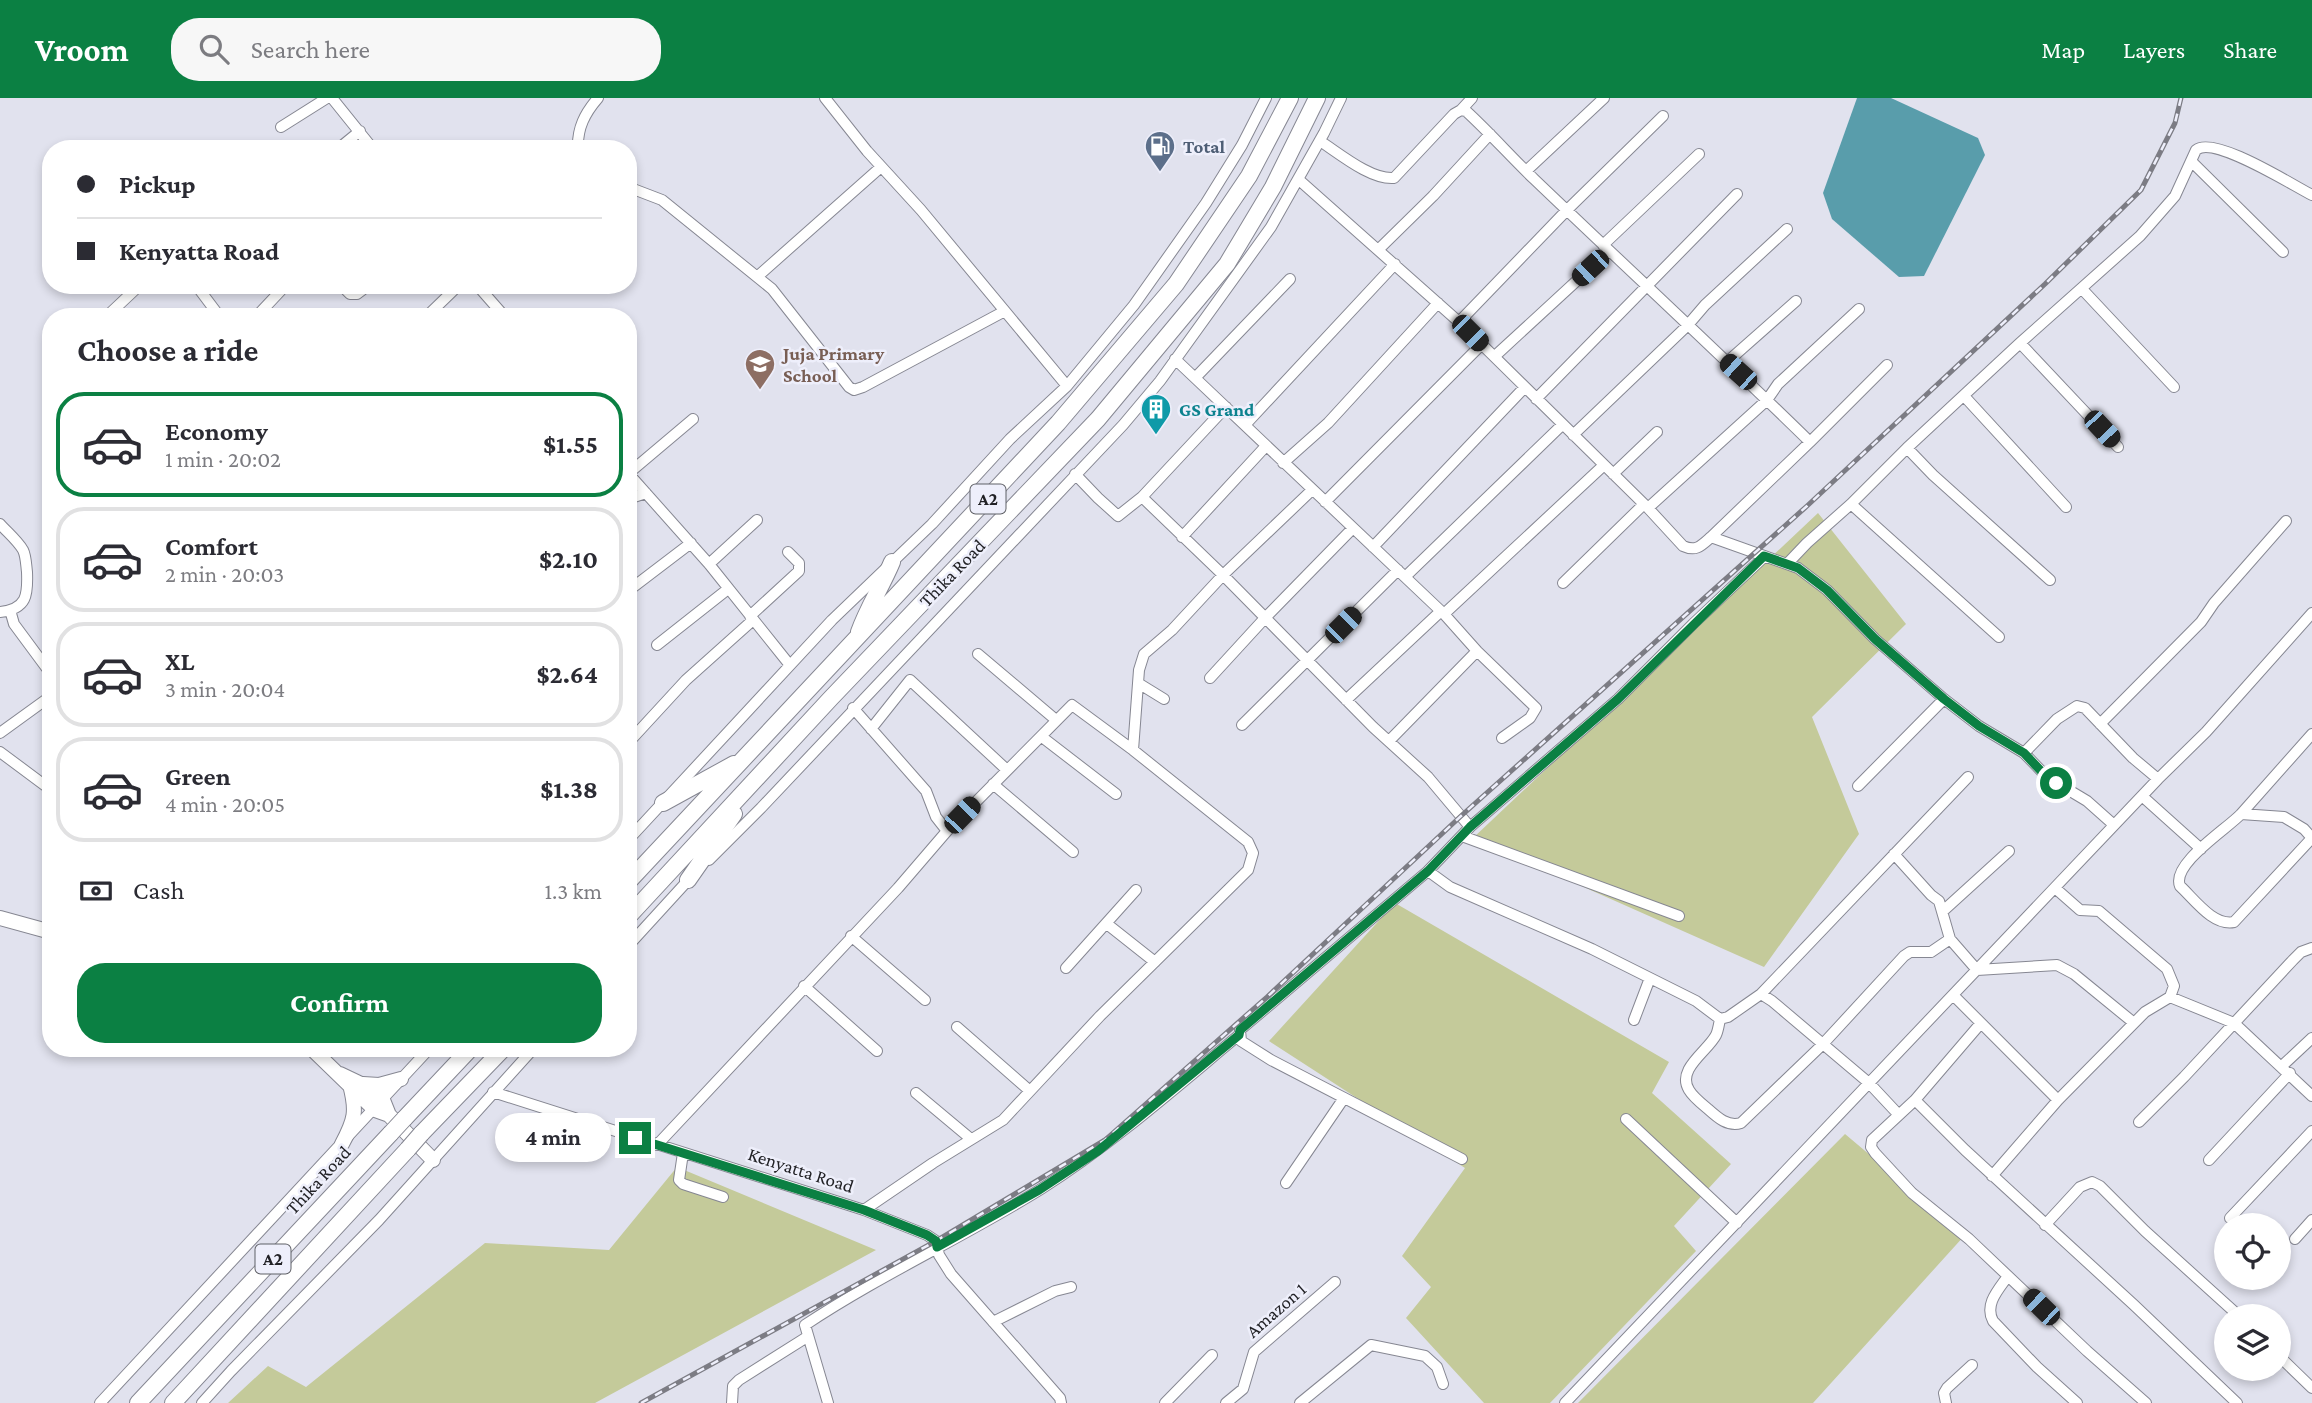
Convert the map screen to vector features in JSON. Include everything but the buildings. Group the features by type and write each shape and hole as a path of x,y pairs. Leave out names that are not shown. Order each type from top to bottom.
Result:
{"highway":[{"name":"Thika Road","path":"637,873 1058,423 1176,284 1249,176 1290,98"},
{"name":"Thika Road","path":"637,907 1098,419 1227,264 1273,187 1317,98"},
{"path":"855,640 867,608 892,562"},
{"path":"663,803 747,757"},
{"path":"688,880 759,777"},
{"name":"Thika Road","path":"138,1403 391,1133 397,1117 461,1057"},
{"name":"A2","path":"173,1403 495,1057"}],"main road":[{"path":"0,918 42,930"},
{"path":"321,1057 397,1117 433,1160"},
{"path":"349,1081 379,1086 401,1079"},
{"path":"342,1144 355,1112 349,1081"}],"street":[{"path":"281,127 330,98 366,140"},
{"path":"579,140 581,124 588,109 598,98"},
{"path":"825,98 1068,386"},
{"path":"637,830 789,664 932,524 1010,439 1068,386 1134,305 1206,203 1242,145 1266,98"},
{"name":"Thika Road","path":"637,936 1123,425 1160,381 1271,227 1341,98"},
{"path":"1320,141 1373,174 1394,178 1472,98"},
{"path":"1526,171 1604,98"},
{"path":"1461,110 1466,110 1526,171 1810,442"},
{"path":"1459,321 1663,116"},
{"path":"349,140 360,131"},
{"path":"1378,250 1433,197 1490,134"},
{"path":"1787,564 2020,343 2140,236 2175,196 2196,150 2206,146 2238,155 2312,195"},
{"path":"1495,356 1699,154"},
{"path":"2192,162 2283,252"},
{"path":"758,276 881,167"},
{"path":"1298,179 1459,321 1683,546 1690,549 1698,548 1712,537 1887,365"},
{"path":"637,190 662,200 758,276 780,297 854,390 1003,312"},
{"path":"1536,399 1737,194"},
{"path":"1573,435 1688,326 1699,310 1787,229"},
{"path":"1245,425 1395,264"},
{"path":"1195,378 1290,279"},
{"path":"2082,289 2174,387"},
{"path":"116,308 130,294"},
{"path":"264,308 278,294"},
{"path":"435,308 449,294"},
{"path":"485,294 497,308"},
{"path":"1727,362 1796,301"},
{"path":"1283,463 1328,423 1438,303"},
{"path":"1563,583 1767,400 1778,384 1859,309"},
{"path":"2020,343 2118,447"},
{"path":"1325,502 1482,344"},
{"path":"1175,359 1443,613 1477,651 1536,708 1530,718 1502,738"},
{"path":"1373,547 1525,387"},
{"path":"1964,396 2066,507"},
{"path":"1075,474 1118,516 1142,498 1226,407"},
{"path":"637,466 693,419"},
{"path":"1242,725 1307,661 1562,425"},
{"path":"1613,474 1657,432"},
{"path":"1182,537 1266,446"},
{"path":"1907,448 1933,475 2050,580"},
{"path":"1346,700 1604,465"},
{"path":"637,482 709,564 789,664"},
{"path":"1133,750 1139,664 1144,654 1172,630 1223,575 1312,490"},
{"path":"637,496 646,493"},
{"path":"1142,498 1223,575 1346,700 1428,777 1470,827"},
{"path":"1851,504 1999,638"},
{"path":"709,564 757,520"},
{"path":"2100,724 2201,622 2214,603 2286,521"},
{"path":"0,524 21,547 26,558 27,596 20,605 5,611 42,662"},
{"path":"1210,678 1353,528"},
{"path":"1712,537 1798,568 1827,590 1875,639 1944,699 1979,726 2024,753 2047,777 2087,801 2114,825"},
{"path":"637,584 691,543"},
{"path":"637,733 686,680 799,571 799,564 788,552"},
{"path":"828,1403 805,1325 1039,1190 1098,1151 1239,1035 1240,1030 1428,871 1470,827 1618,699 1764,556"},
{"path":"657,645 728,589"},
{"path":"1565,1403 2114,825 2206,732 2312,612"},
{"path":"1389,741 1477,651"},
{"path":"978,654 1056,720"},
{"path":"871,729 911,680 1007,770"},
{"path":"1138,683 1164,699"},
{"path":"1858,786 1944,699"},
{"path":"0,733 42,703"},
{"path":"657,1145 898,888 947,831 1073,705 1248,842 1253,853 1248,870 1003,1119 864,1210"},
{"path":"2024,753 2057,719 2077,706 2085,708 2133,758 2158,779"},
{"path":"853,708 926,791 936,817 947,831"},
{"path":"2241,814 2284,817 2304,829 2312,838 2234,922 2226,923 2216,920 2180,886 2180,872 2201,849 2241,814 2312,734"},
{"path":"1042,737 1116,794"},
{"path":"0,752 42,783"},
{"path":"1720,1019 1728,1017 1761,994 1968,777"},
{"path":"993,784 1073,852"},
{"path":"2142,796 2201,849"},
{"path":"1461,836 1679,916"},
{"path":"1943,911 2009,851"},
{"path":"1894,854 1939,901 1950,939 1978,970"},
{"path":"1428,871 1450,887 1592,949 1696,1001 1720,1019"},
{"path":"1992,1175 2059,1100 2145,1012 2170,997 2174,986 2166,969 2099,911 2080,910 2054,888"},
{"path":"1066,968 1136,890"},
{"path":"1107,924 1155,962"},
{"path":"851,936 925,1000"},
{"path":"1720,1019 1716,1035 1701,1051 1687,1073 1686,1080 1689,1091 1729,1125 1741,1123 1822,1045 1904,956 1910,952 1931,952 1950,939"},
{"path":"2139,1122 2301,952 2312,948"},
{"path":"1978,970 2057,965 2074,974 2134,1023"},
{"path":"1634,1020 1650,978"},
{"path":"804,986 877,1051"},
{"path":"1761,994 1869,1083 1898,1114"},
{"path":"1953,995 2059,1100"},
{"path":"2170,997 2234,1023 2312,1096"},
{"path":"1981,1023 1914,1100 1872,1140 1871,1147 1912,1193 1969,1239 2146,1403"},
{"path":"957,1027 1030,1091"},
{"path":"1239,1035 1246,1045 1462,1159"},
{"path":"2210,1160 2312,1038"},
{"name":"Thika Road","path":"100,1403 422,1057"},
{"path":"202,1403 379,1220 526,1057"},
{"name":"Kenyatta Road","path":"494,1092 864,1210 927,1235 936,1241 951,1274 1060,1398 1061,1403"},
{"path":"916,1093 971,1139"},
{"path":"1286,1183 1344,1098"},
{"path":"1914,1100 2237,1403"},
{"path":"1626,1119 1737,1223"},
{"path":"2235,1213 2312,1131"},
{"path":"683,1153 679,1180 683,1184 723,1197"},
{"path":"2045,1224 2080,1187 2092,1182 2100,1186 2226,1304"},
{"path":"2295,1239 2312,1220"},
{"path":"2008,1276 1991,1301 1989,1314 2037,1367 2077,1403"},
{"name":"Amazon 1","path":"1226,1403 1243,1389 1254,1352 1335,1282"},
{"path":"993,1322 1055,1291 1071,1287"},
{"path":"732,1403 733,1386 739,1380 807,1337"},
{"path":"1300,1403 1371,1345 1425,1356 1437,1367 1443,1384"},
{"path":"1165,1403 1212,1355"},
{"path":"1946,1403 1944,1393 1947,1388 1972,1365"},
{"path":"2291,1367 2312,1388"}],"green space":[{"path":"1818,513 1906,624 1812,717 1859,834 1764,967 1473,838"},
{"path":"1395,903 1669,1062 1652,1093 1731,1164 1674,1226 1696,1251 1550,1403 1484,1403 1406,1318 1431,1287 1402,1256 1465,1168 1269,1041"},
{"path":"1845,1134 1965,1235 1813,1403 1578,1403"},
{"path":"677,1167 876,1250 595,1403 228,1403 268,1366 306,1387 485,1243 609,1250"}],"water":[{"path":"1857,98 1891,98 1978,138 1985,155 1924,276 1899,277 1832,219 1823,193"}],"railway":[{"path":"641,1403 936,1241 1105,1140 1267,997 1461,816 1807,506 2045,284 2141,190 2175,123 2181,98"}],"place":[{"name":"Total","path":"1160,173"},
{"name":"Juja Primary School","path":"760,391"},
{"name":"GS Grand","path":"1156,436"}],"route":[{"path":"635,1138 864,1210 927,1235 936,1241 937,1247 1039,1190 1098,1151 1239,1035 1240,1030 1428,871 1470,827 1618,699 1764,556 1798,568 1827,590 1875,639 1944,699 1979,726 2024,753 2056,783"}]}
